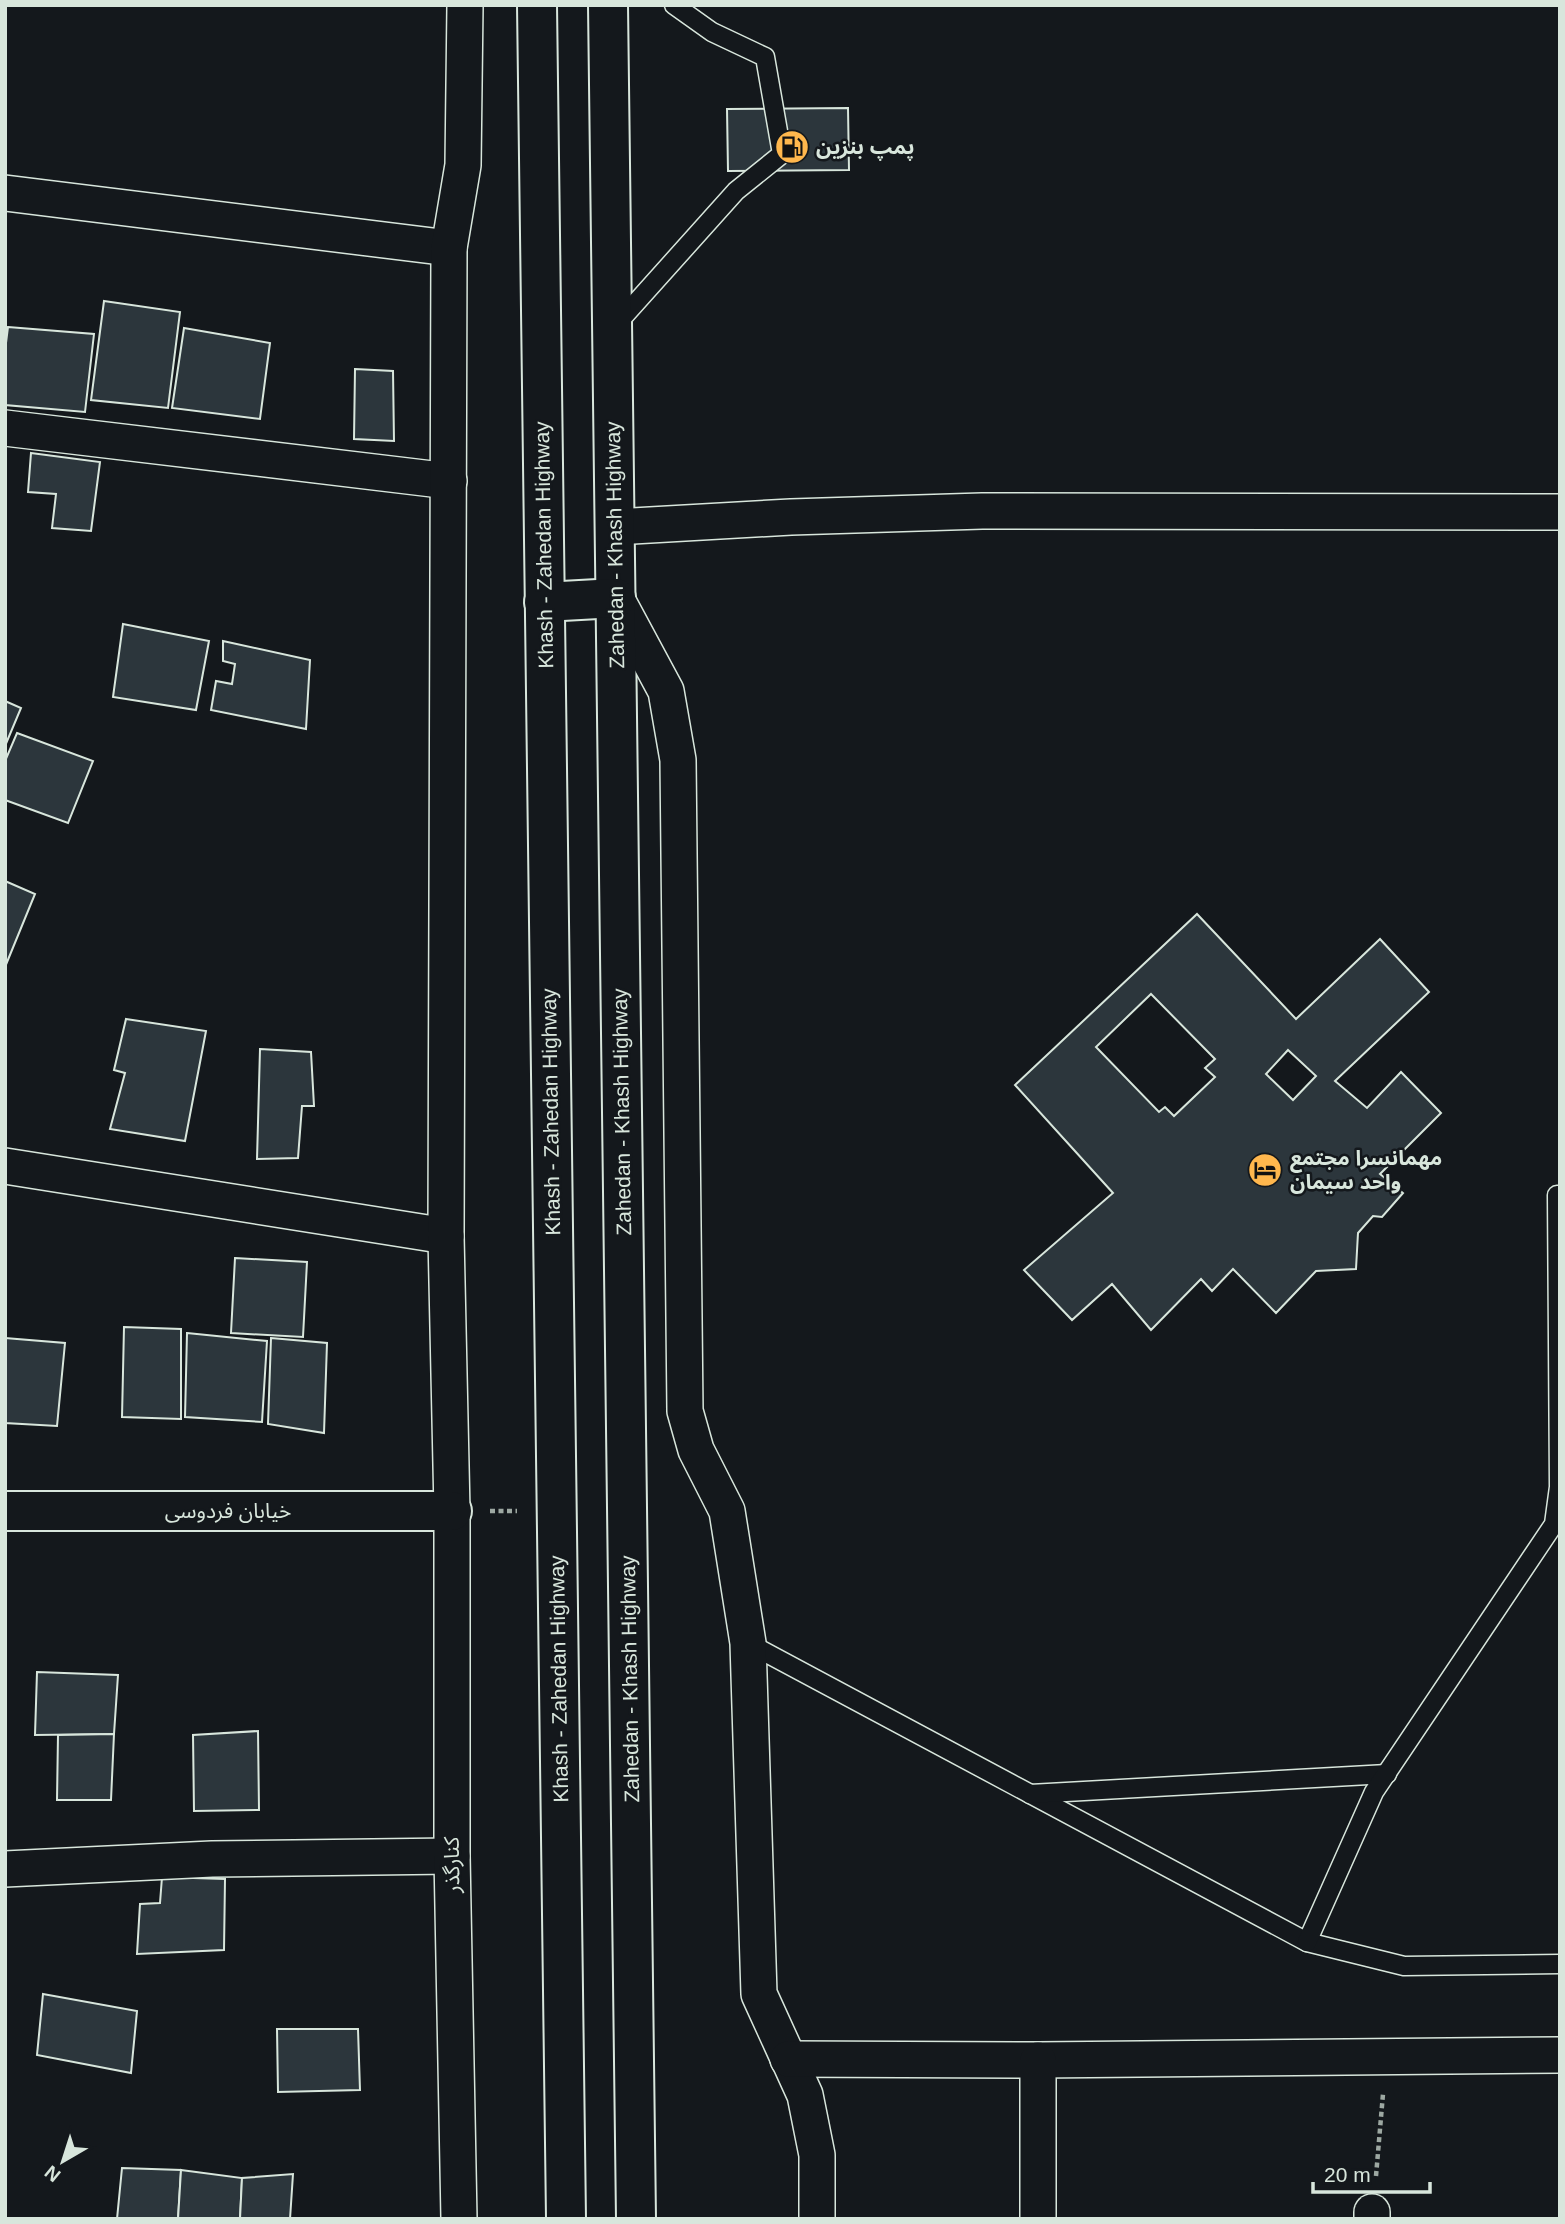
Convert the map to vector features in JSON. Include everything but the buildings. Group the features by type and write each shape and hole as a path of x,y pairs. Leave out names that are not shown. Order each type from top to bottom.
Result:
{"main road":[{"name":"Khash - Zahedan Highway","path":"537,5 566,2219"},
{"name":"Zahedan - Khash Highway","path":"608,5 636,2219"},
{"path":"544,601 616,598"},
{"name":"خیابان فردوسی","path":"5,1511 452,1511"}],"street":[{"name":"کنارگذر","path":"459,2219 452,1856 452,1511 446,1236 449,248 463,165 465,5"},
{"path":"5,193 449,248"},
{"path":"5,428 449,481"},
{"path":"615,527 791,517 982,511 1560,512"},
{"path":"616,598 666,691 678,760 685,1411 696,1450 727,1511 747,1643 759,1994 805,2095 817,2155 817,2219"},
{"path":"5,1166 446,1236"},
{"path":"5,1869 212,1859 452,1856"},
{"path":"788,2059 1038,2060 1560,2055"},
{"path":"1038,2060 1038,2219"}],"lane":[{"path":"612,329 736,191 782,154 765,57 712,32 674,5"},
{"path":"1307,1942 1374,1792 1554,1524 1559,1487 1557,1195 1560,1195"},
{"path":"747,1643 1307,1942 1404,1966 1560,1964"},
{"path":"1030,1794 1387,1774"}],"path":[{"path":"1373,2215 1387,2056"}],"place":[{"name":"پمپ بنزین","path":"792,147"},
{"name":"مهمانسرا مجتمع واحد سیمان","path":"1265,1170"}]}
